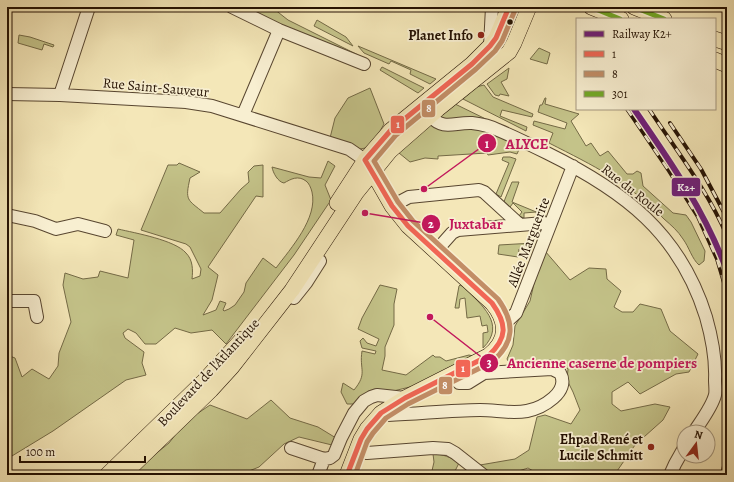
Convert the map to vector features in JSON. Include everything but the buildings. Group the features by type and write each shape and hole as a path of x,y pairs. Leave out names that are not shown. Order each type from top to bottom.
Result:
{"main road":[{"path":"369,166 391,130 472,64 490,46 496,38 509,7"},
{"path":"369,166 390,151 430,116 509,52 529,7"},
{"path":"591,7 618,18"},
{"path":"634,7 662,18"},
{"path":"716,39 727,44"},
{"path":"716,52 727,56"},
{"path":"716,60 727,65"},
{"path":"347,475 367,428 381,413 405,398 488,356 496,350 504,331 504,324 498,310 408,226 392,206 369,166"},
{"name":"Boulevard de l'Atlantique","path":"123,475 211,390 232,367 292,290 346,208 369,166"},
{"name":"Boulevard de l'Atlantique","path":"107,475 203,382 240,341 283,285 369,166"}],"street":[{"path":"232,7 279,30 364,64"},
{"path":"490,46 492,7"},
{"path":"60,95 85,9"},
{"path":"243,115 279,30"},
{"name":"Rue Saint-Sauveur","path":"7,94 60,95 186,102 212,106 349,149 369,166"},
{"name":"Rue du Roule","path":"430,116 435,122 443,125 470,123 481,124 497,129 573,166 595,178 620,195 642,213 658,230 671,245 696,290 710,331 716,366 715,395 699,424"},
{"name":"Allée Marguerite","path":"504,324 516,313 573,166"},
{"path":"392,206 409,197 479,190 484,192 520,225"},
{"path":"7,215 35,221 56,229 78,224 105,231"},
{"path":"436,251 452,233 458,230 544,223 550,225"},
{"path":"7,301 34,301 38,317"},
{"path":"381,413 391,415 481,410 504,412 526,411 537,408 552,399 562,385 560,373 552,369 484,373 468,383 462,384 459,383 452,374"},
{"path":"290,448 324,459 330,458 334,455 354,413 364,401 377,395 405,398"},
{"path":"356,451 367,453 431,448 448,449 483,475"},
{"path":"318,475 324,459"},
{"path":"670,475 676,461"}],"shaded area":[{"path":"241,7 266,7 274,9 288,20 358,55 359,60"},
{"path":"317,20 346,37 353,46 314,26"},
{"path":"19,35 54,45 53,47 44,44 42,50 18,43"},
{"path":"358,46 436,79 430,84 410,74 411,70 391,61 389,64 364,53"},
{"path":"539,48 550,53 547,64 530,59"},
{"path":"382,67 424,88 418,93 380,70"},
{"path":"509,68 507,79 501,82 509,96 500,94 499,96 495,95 487,84"},
{"path":"484,85 493,97 533,114 532,117 502,110 500,116 527,127 526,131 463,99 476,87"},
{"path":"370,88 384,124 371,147 360,149 330,138 335,118 348,98"},
{"path":"545,98 545,104 579,114 571,121 586,146 591,143 600,156 608,151 627,174 633,174 637,171 641,173 643,186 673,213 686,215 705,251 704,261 699,265 694,260 685,242 677,231 651,206 624,185 596,167 549,143 553,133 533,125 534,121 565,129 567,123 538,112 540,105 542,105"},
{"path":"453,103 494,123 521,145 517,154 510,152 488,155 487,153 438,156 438,159 425,158 410,162 399,153 403,145"},
{"path":"503,157 516,159 501,197 496,194 509,163 502,160"},
{"path":"328,161 335,166 325,185 331,200 294,255 226,344 212,330 191,333 175,328 156,344 145,344 136,333 128,329 123,333 125,338 144,352 142,363 146,375 126,380 53,431 7,459 7,355 15,358 22,377 32,369 49,379 58,366 59,353 71,322 63,285 65,273 83,279 98,277 100,271 128,278 134,240 116,235 118,229 164,241 181,248 191,262 192,279 200,276 201,269 190,247 186,244 141,230 168,165 177,165 179,163 200,172 190,178 188,191 189,199 204,213 220,213 249,182 248,172 254,166 263,165 263,197 256,196 208,267 218,275 212,300 203,315 216,310 220,301 226,303 223,310 224,311 235,305 244,292 246,283 263,258 276,268 296,242 307,222 313,202 309,184 300,178 292,179 284,183 276,177 272,167 309,177 321,178"},
{"path":"512,182 519,182 512,202 546,216 537,217 536,212 524,213 524,218 519,216 522,212 513,203 510,207 504,202"},
{"path":"534,243 532,247 519,249 518,257 498,254 499,245"},
{"path":"545,251 570,280 589,268 606,269 607,279 621,291 614,307 622,312 633,312 640,304 661,309 670,331 698,354 689,372 676,374 640,394 628,382 612,392 612,404 621,411 655,404 670,407 663,420 635,445 615,474 540,475 528,468 506,475 492,475 480,465 515,459 529,450 537,417 545,415 571,424 580,410 567,380 568,369 561,363 550,360 510,364 507,359 513,345 515,326 530,301 538,266"},
{"path":"380,285 397,289 394,304 394,325 385,347 382,370 406,375 433,355 446,361 469,355 473,356 414,386 385,393 355,404 347,404 341,392 343,383 354,390 362,375 362,351 375,354 376,351 362,348 360,341 363,338 367,343 376,346 379,339 358,329 362,318"},
{"path":"460,285 464,287 484,308 492,323 493,331 490,339 483,348 483,333 488,332 487,325 482,326 480,316 467,318 465,298 460,299 459,308 455,308"},
{"path":"271,400 290,418 318,427 336,438 332,445 299,437 284,444 259,467 239,475 134,475 148,460 169,443 185,422 210,405 247,419"},
{"path":"433,454 446,456 459,463 453,475 431,475 434,462"}],"railway":[{"path":"628,110 698,217 717,259 727,293"},
{"path":"650,110 681,155 711,203 727,236"},
{"path":"670,123 701,169 727,218"},
{"path":"722,475 727,453"}],"rail line":[{"name":"K2+","path":"635,110 686,187 708,228 727,271"}],"transit line":[{"name":"1","path":"347,475 361,439 367,429 381,413 405,398 488,356 495,349 502,337 503,324 492,303 408,226 392,206 365,160 391,130 472,64 490,46 496,38 509,7"},
{"name":"301","path":"591,7 618,18"},
{"name":"301","path":"634,7 662,18"},
{"name":"8","path":"355,475 367,442 386,418 408,404 492,362 500,355 508,340 510,324 504,308 498,299 413,221 398,202 374,161 396,135 476,69 495,51 502,41 515,10"}],"place":[{"name":"Planet Info","path":"481,35"},
{"name":"ALYCE","path":"424,189"},
{"name":"Juxtabar","path":"365,213"},
{"name":"Ancienne caserne de pompiers","path":"430,317"},
{"name":"Ehpad René et Lucile Schmitt","path":"651,447"}]}
